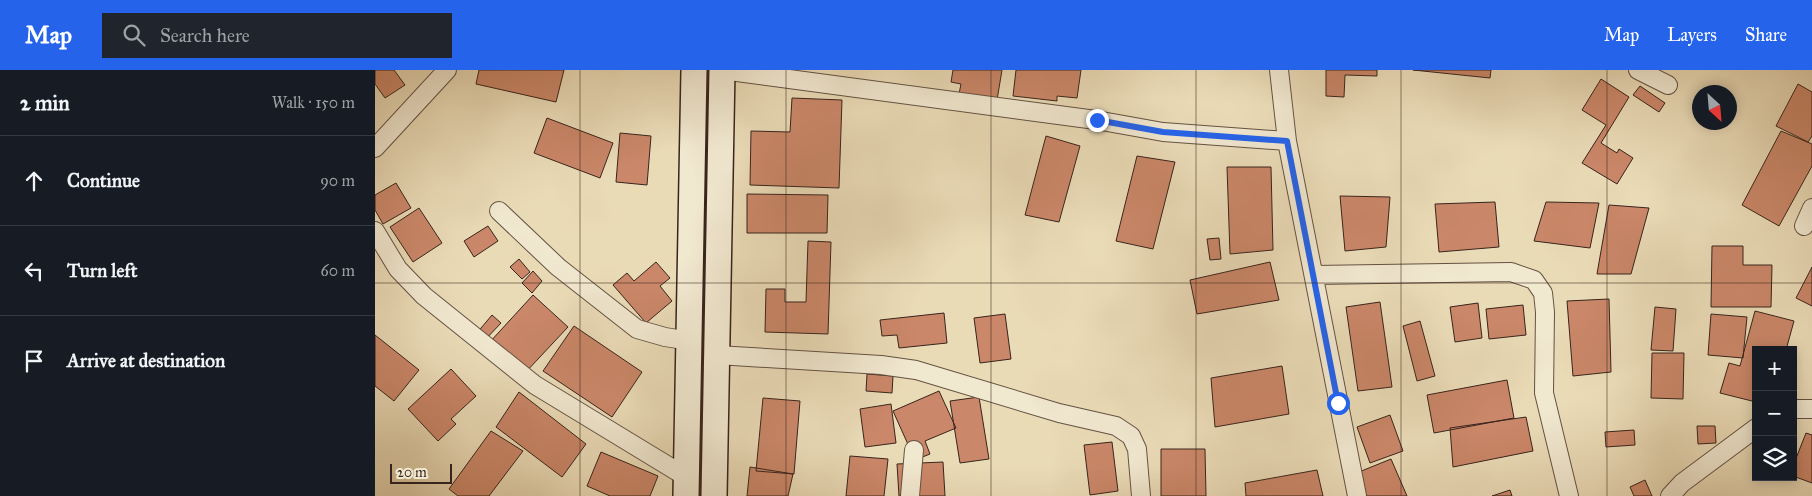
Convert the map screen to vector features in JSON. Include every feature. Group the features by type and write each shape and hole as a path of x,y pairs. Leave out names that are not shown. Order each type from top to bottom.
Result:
{"main road":[{"path":"687,487 695,70"},
{"path":"715,496 722,70"}],"street":[{"path":"375,148 447,70"},
{"path":"722,70 1097,120 1163,132 1287,141"},
{"path":"1279,70 1287,141 1357,496"},
{"path":"1638,70 1668,85"},
{"path":"1804,226 1812,208"},
{"path":"499,211 558,267 637,328 665,337 690,341"},
{"path":"375,231 398,269 424,296 535,385 687,487"},
{"path":"1314,275 1511,272 1533,280 1543,293 1545,312 1544,393 1569,496"},
{"path":"717,355 881,365 916,370 1072,417 1116,426 1131,436 1137,449 1141,496"},
{"path":"1797,409 1812,409"},
{"path":"1670,496 1682,483 1752,431"},
{"path":"909,496 914,450"}],"building":[{"path":"375,70 394,70 405,85 385,98 375,84"},
{"path":"479,70 564,70 556,102 476,84"},
{"path":"953,70 1002,70 997,100 959,94 961,84 951,82"},
{"path":"1016,70 1081,70 1077,98 1057,96 1057,101 1013,96"},
{"path":"1326,70 1377,70 1377,76 1345,75 1344,97 1326,96"},
{"path":"1413,70 1491,70 1490,78"},
{"path":"1601,79 1629,97 1601,143 1617,153 1619,149 1633,158 1617,184 1582,163 1606,125 1582,110"},
{"path":"1798,84 1812,92 1812,136 1808,142 1776,126"},
{"path":"1640,86 1665,103 1659,112 1633,95"},
{"path":"792,98 842,100 839,188 750,185 751,131 790,132"},
{"path":"547,118 613,143 600,178 534,153"},
{"path":"1781,131 1812,144 1812,166 1779,226 1742,205"},
{"path":"620,133 651,136 647,185 616,182"},
{"path":"1046,136 1080,146 1059,222 1025,215"},
{"path":"1137,156 1175,162 1153,249 1116,241"},
{"path":"1227,167 1271,167 1273,250 1230,254"},
{"path":"396,183 411,208 383,224 375,210 375,195"},
{"path":"747,194 828,195 827,233 747,233"},
{"path":"1340,196 1390,197 1386,247 1345,251"},
{"path":"1495,202 1499,247 1439,252 1435,204"},
{"path":"1546,202 1599,203 1590,248 1534,241"},
{"path":"1609,205 1649,208 1631,274 1597,274"},
{"path":"419,208 442,243 413,262 390,227"},
{"path":"488,226 498,241 474,257 464,241"},
{"path":"1219,238 1221,259 1210,260 1207,239"},
{"path":"808,241 831,242 828,334 765,332 766,289 785,289 785,302 806,302"},
{"path":"1712,246 1743,246 1743,265 1772,265 1771,307 1711,307"},
{"path":"519,259 530,272 522,279 510,267"},
{"path":"656,262 670,278 660,286 672,301 646,323 613,285 627,273 634,281"},
{"path":"1270,262 1279,300 1197,314 1190,280"},
{"path":"1812,267 1812,306 1796,298"},
{"path":"533,271 542,281 532,293 522,283"},
{"path":"533,295 568,327 524,374 489,343"},
{"path":"1609,299 1611,372 1573,376 1567,301"},
{"path":"1380,302 1392,387 1358,391 1346,307"},
{"path":"1478,303 1482,338 1455,342 1450,307"},
{"path":"1523,305 1526,335 1489,339 1486,309"},
{"path":"1655,307 1676,309 1673,351 1651,350"},
{"path":"1755,311 1794,321 1787,346 1752,346 1752,401 1720,393 1729,363 1740,366"},
{"path":"944,313 947,343 899,348 897,335 882,336 880,320"},
{"path":"1005,314 1011,359 980,363 974,318"},
{"path":"1711,314 1747,317 1743,358 1708,355"},
{"path":"492,315 501,323 484,341 476,334"},
{"path":"1420,321 1435,376 1417,381 1403,326"},
{"path":"574,326 642,372 612,417 543,371"},
{"path":"375,335 419,370 394,401 375,386"},
{"path":"1652,353 1684,353 1683,399 1651,398"},
{"path":"1282,366 1289,414 1215,427 1211,378"},
{"path":"451,369 476,396 451,419 456,424 438,441 408,409"},
{"path":"867,374 893,376 892,393 866,391"},
{"path":"1507,380 1514,418 1434,433 1427,395"},
{"path":"939,391 956,428 925,441 930,454 915,460 893,411"},
{"path":"519,392 586,444 562,477 496,427"},
{"path":"979,397 989,459 960,463 950,401"},
{"path":"763,398 800,401 794,474 756,471"},
{"path":"891,404 896,443 865,447 860,409"},
{"path":"1390,415 1403,451 1370,463 1357,427"},
{"path":"1526,417 1533,451 1453,467 1450,428"},
{"path":"1697,426 1715,426 1716,443 1698,444"},
{"path":"1634,430 1635,445 1606,447 1605,432"},
{"path":"491,431 523,451 489,496 458,496 449,489"},
{"path":"1806,433 1812,435 1812,483 1797,477 1797,456"},
{"path":"1112,442 1118,491 1090,495 1084,445"},
{"path":"1161,449 1205,449 1206,496 1161,496"},
{"path":"601,452 658,476 650,496 610,496 587,486"},
{"path":"850,456 888,459 884,496 846,496"},
{"path":"1391,459 1407,496 1363,496 1354,474"},
{"path":"943,462 945,496 899,496 897,464"},
{"path":"750,467 793,474 788,496 747,496"},
{"path":"1317,470 1323,496 1246,496 1245,483"},
{"path":"1645,480 1652,496 1634,496 1630,487"},
{"path":"1510,490 1512,496 1492,496"}],"route":[{"path":"1097,120 1163,132 1287,141 1338,403"}]}
